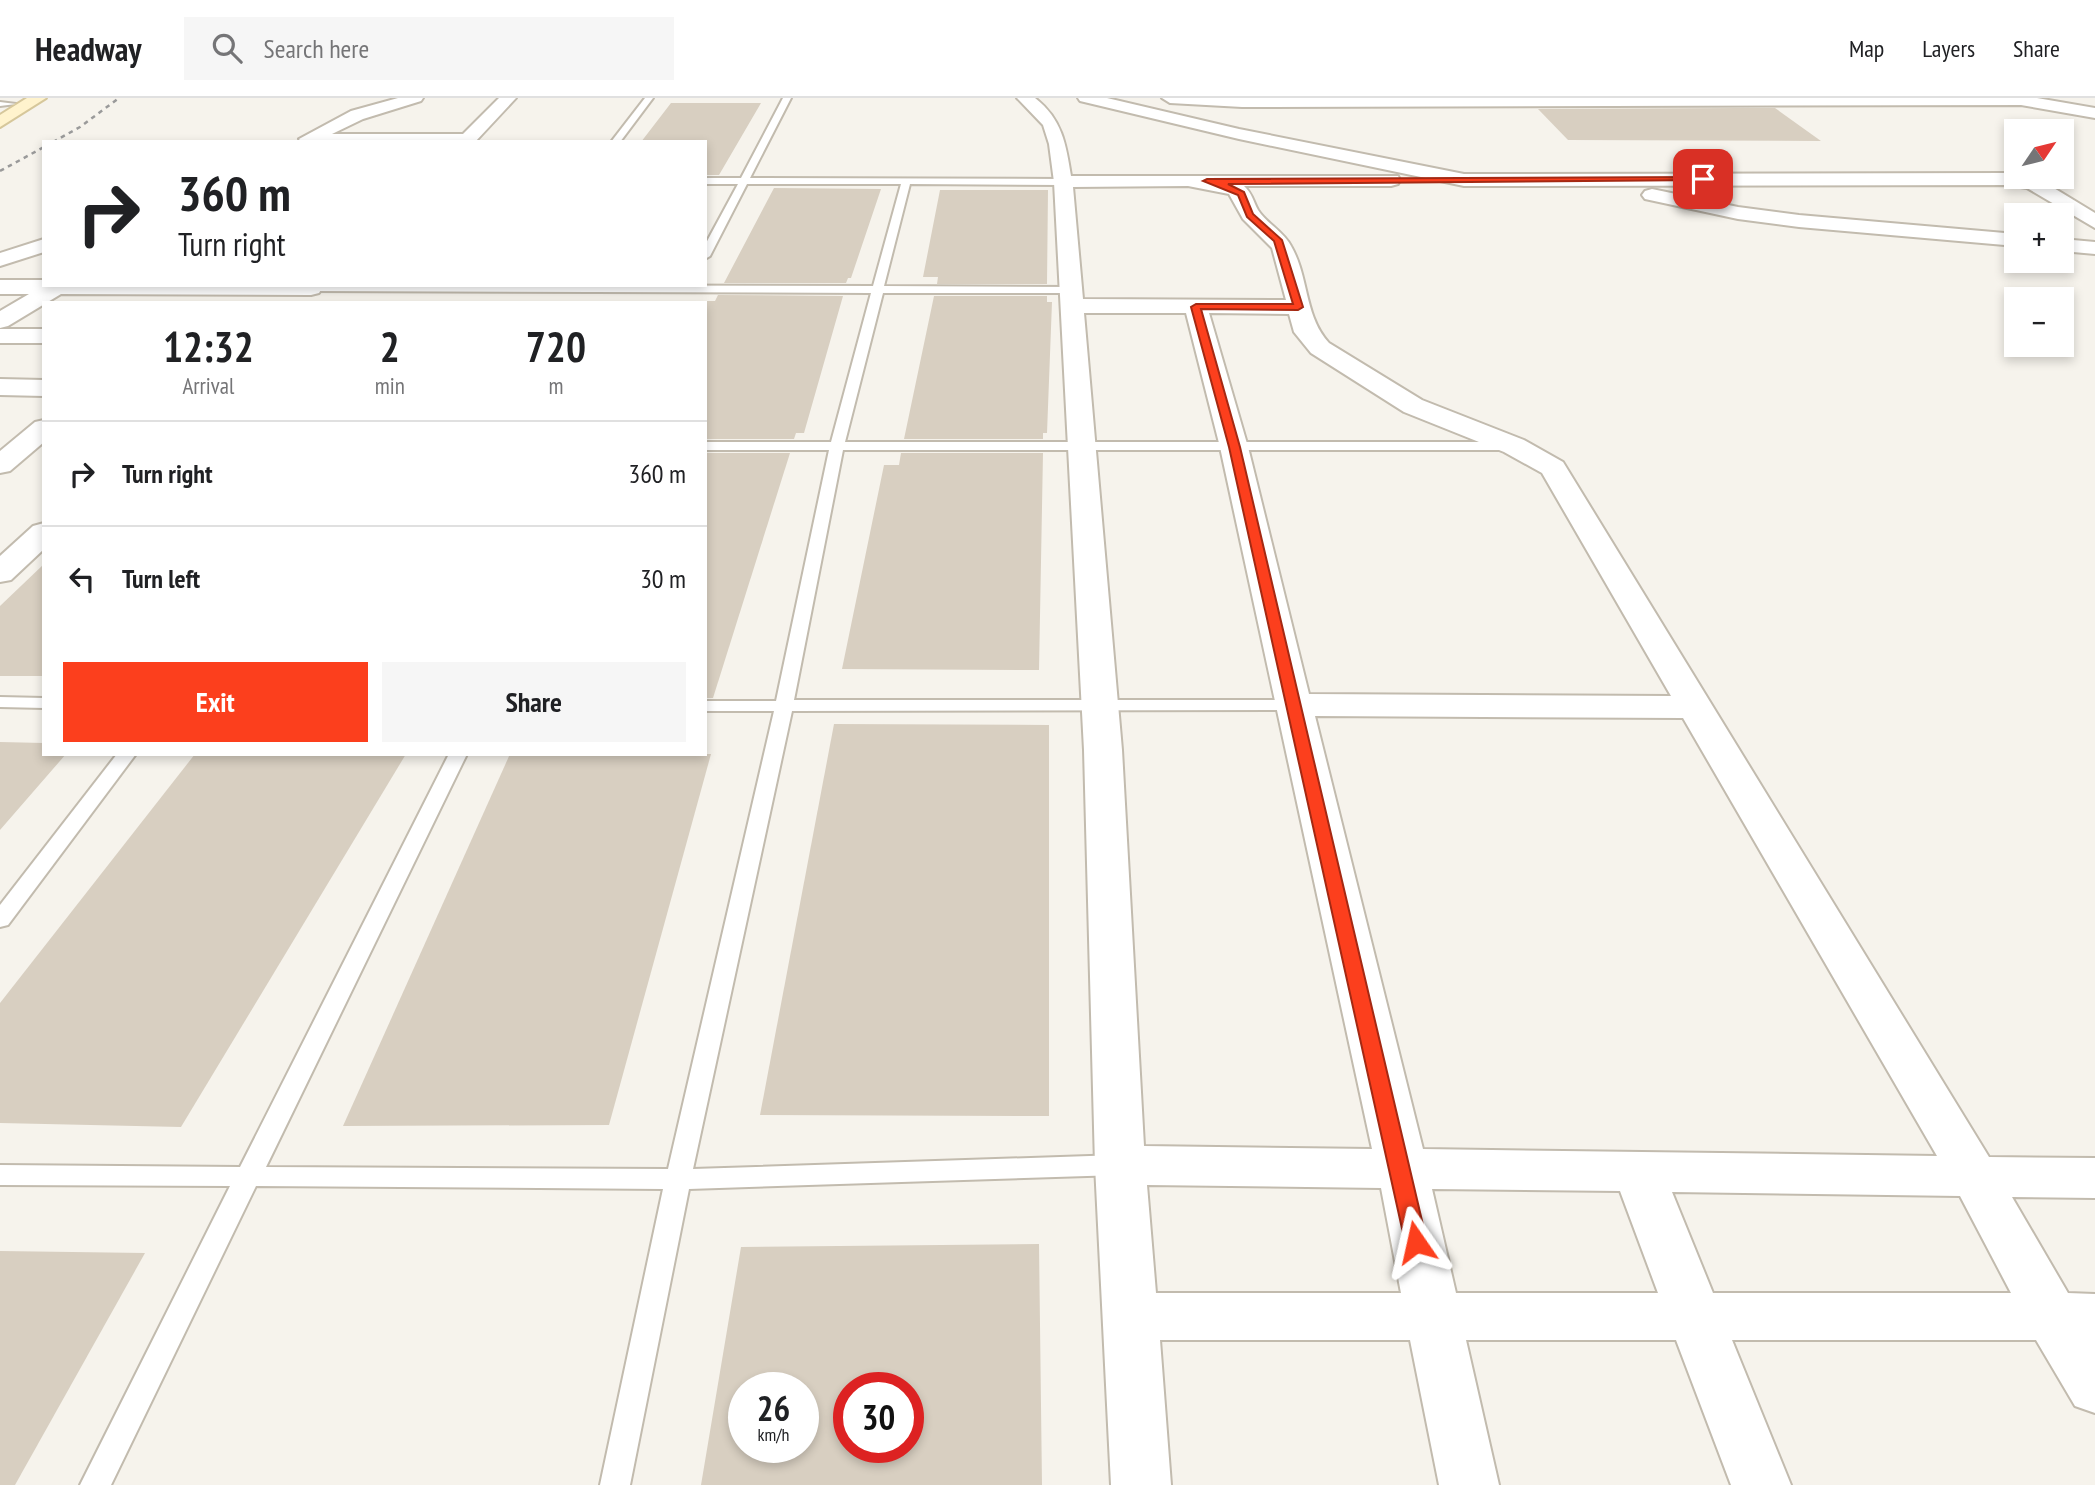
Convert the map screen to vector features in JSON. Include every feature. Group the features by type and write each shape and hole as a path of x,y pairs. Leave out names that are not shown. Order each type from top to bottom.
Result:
{"main road":[{"path":"0,122 38,98"}],"street":[{"path":"306,140 357,114 415,98"},
{"path":"466,140 508,98"},
{"path":"1086,98 1157,116 1464,180"},
{"path":"1170,98 1358,103 2023,99 2095,113"},
{"path":"1046,111 1054,129 1063,182 1103,764 1120,1165 1141,1485"},
{"path":"1090,117 1157,116"},
{"path":"1564,179 1778,219 2004,239"},
{"path":"1063,182 2015,180 2037,185 2095,222"},
{"path":"1207,181 1223,184 1241,194 1250,215 1278,240 1306,332 1329,354 1368,375 1413,405 1514,446 1543,461 1560,476 1974,1175 2073,1317 2095,1388"},
{"path":"0,260 42,246"},
{"path":"2074,246 2095,248"},
{"path":"0,287 203,288 307,292"},
{"path":"0,321 55,287"},
{"path":"187,301 203,288"},
{"path":"1070,298 1196,307 1298,307"},
{"path":"1196,307 1234,447 1402,1168 1431,1316 1469,1485"},
{"path":"0,336 42,336"},
{"path":"0,387 42,388"},
{"path":"4,458 42,430"},
{"path":"4,458 42,454"},
{"path":"3,567 42,534"},
{"path":"1292,705 1697,707"},
{"path":"1120,1165 2095,1178"},
{"path":"1638,1171 1761,1485"},
{"path":"1132,1316 2073,1317"}],"lane":[{"path":"617,140 649,98"},
{"path":"707,252 787,98"},
{"path":"707,181 1063,182"},
{"path":"615,1485 678,1179 784,705 837,445 906,182"},
{"path":"307,292 472,287"},
{"path":"493,301 504,287"},
{"path":"689,287 878,289 1070,298"},
{"path":"707,446 1514,446"},
{"path":"0,702 42,703"},
{"path":"707,706 1292,705"},
{"path":"0,920 125,756"},
{"path":"95,1485 457,756"},
{"path":"0,1175 678,1179 1120,1165"}],"building":[{"path":"671,103 761,103 719,175 707,175 707,140 643,140"},
{"path":"1775,108 1821,141 1568,140 1538,109"},
{"path":"774,188 881,189 851,278 848,278 846,283 724,283"},
{"path":"940,190 1048,190 1047,284 937,284 938,277 923,277"},
{"path":"718,295 843,296 804,433 796,433 794,439 707,439 707,301 715,301"},
{"path":"934,296 1047,296 1047,302 1052,302 1047,433 1043,433 1043,439 904,439"},
{"path":"707,453 790,453 713,698 707,698"},
{"path":"901,453 1043,453 1039,670 842,669 884,465 899,465"},
{"path":"42,566 42,676 0,676 0,606"},
{"path":"834,724 1049,725 1049,1116 760,1115"},
{"path":"0,742 42,743 42,756 64,756 0,830"},
{"path":"711,754 609,1125 343,1126 509,756"},
{"path":"193,756 405,756 181,1127 0,1123 0,1003"},
{"path":"1039,1244 1042,1485 701,1485 741,1247"},
{"path":"0,1251 145,1253 15,1485 0,1485"}],"railway":[{"path":"57,140 80,127 119,98"},
{"path":"0,171 42,148"}],"route":[{"path":"1416,1242 1402,1168 1234,447 1196,307 1298,307 1278,240 1255,221 1241,194 1235,189 1207,181 1703,179"}]}
